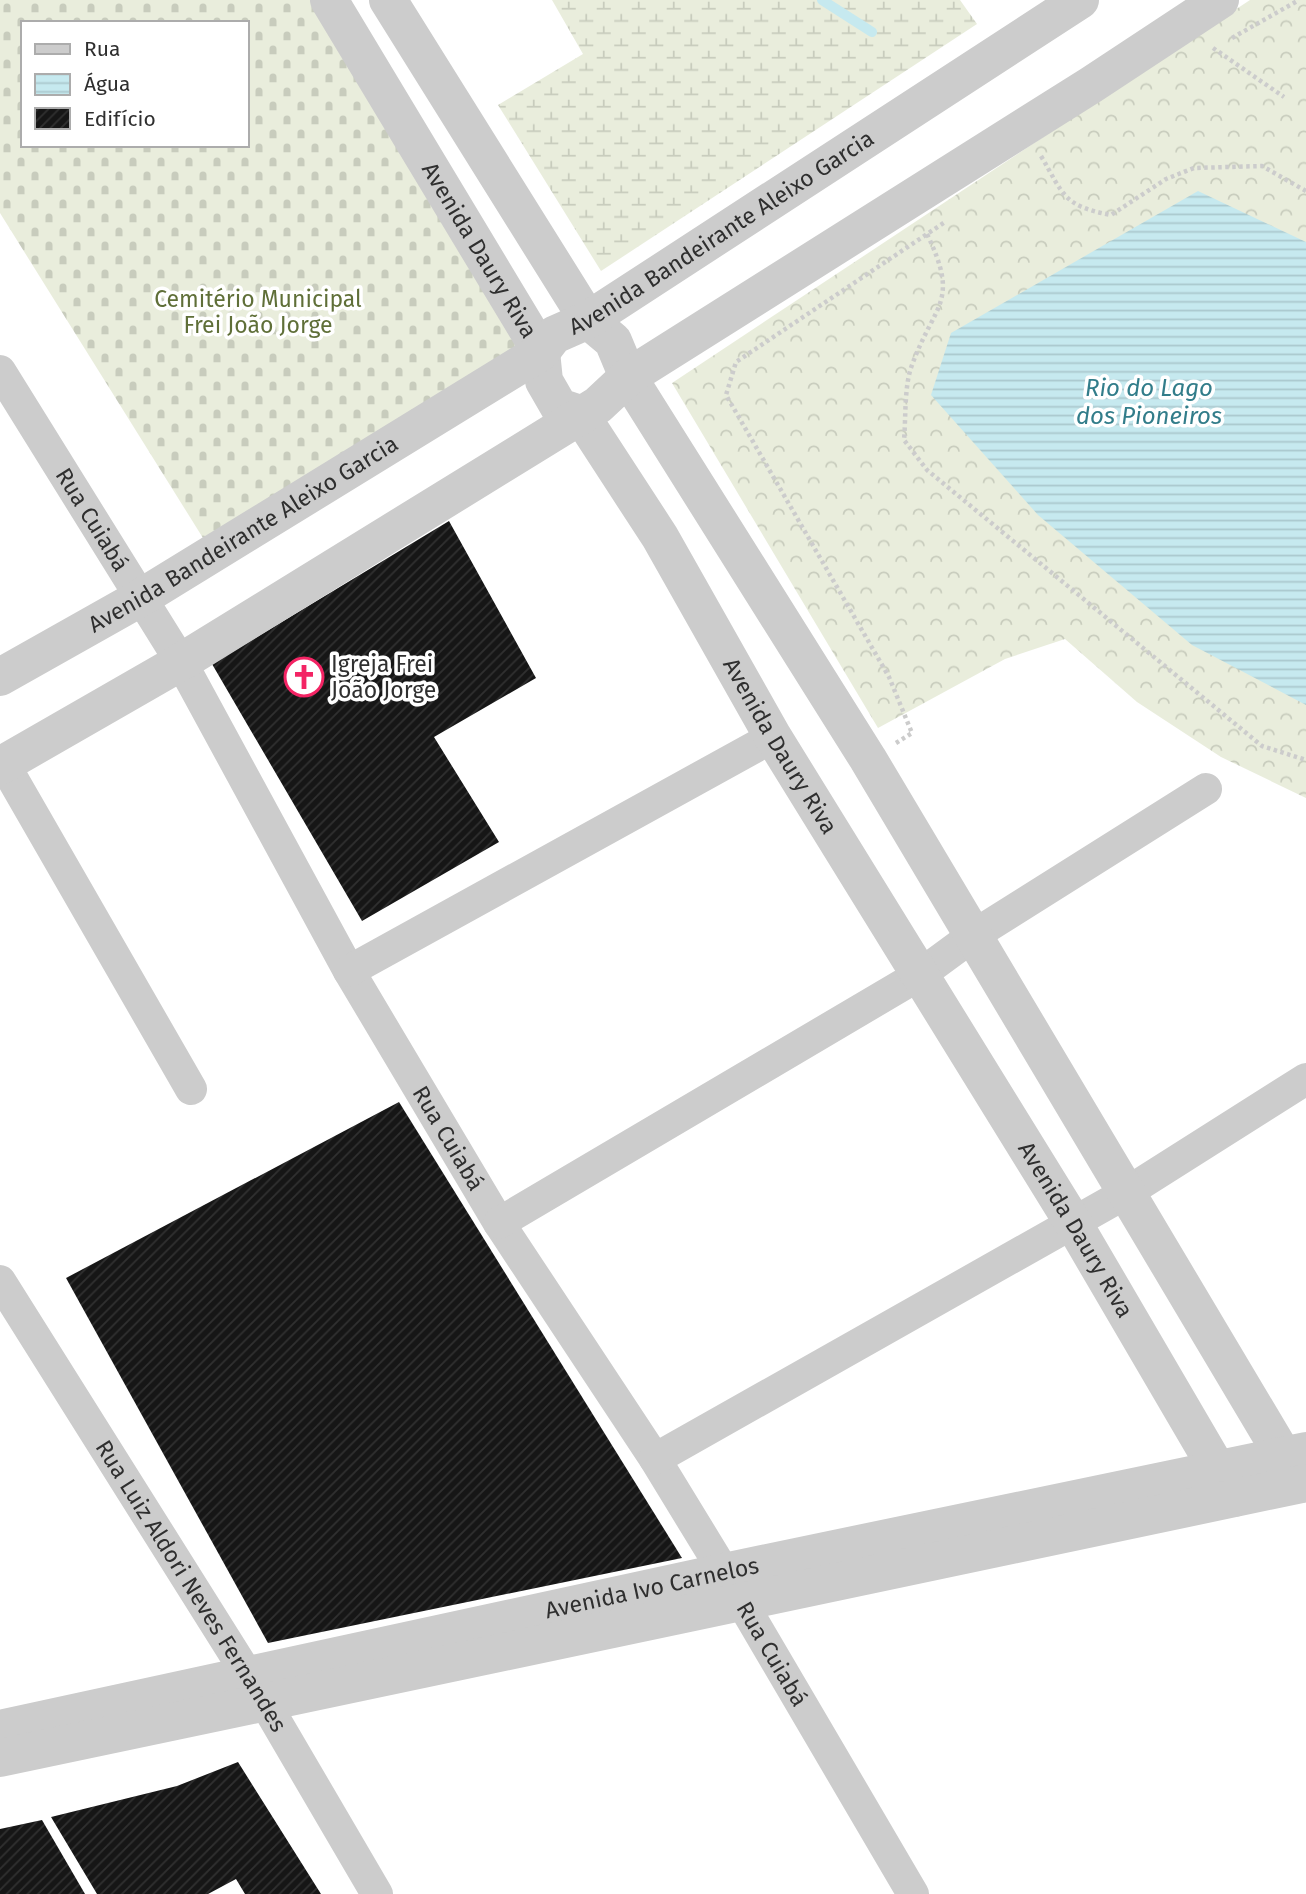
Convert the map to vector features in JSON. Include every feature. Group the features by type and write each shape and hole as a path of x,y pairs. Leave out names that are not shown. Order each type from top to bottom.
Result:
{"street":[{"name":"Avenida Daury Riva","path":"330,0 541,352 544,381 559,407 580,414 660,537 773,737 1072,1221 1225,1485"},
{"path":"388,0 588,320 613,341 628,377 868,759 1126,1193 1299,1468"},
{"name":"Avenida Bandeirante Aleixo Garcia","path":"0,677 142,597 541,352 554,335 588,320 1080,0"},
{"path":"191,1089 2,765 181,662 598,405 628,377 1080,93 1220,0"},
{"name":"Rua Cuiabá","path":"0,371 181,662 349,971 499,1223 655,1460 744,1604 913,1894"},
{"path":"349,971 773,737"},
{"path":"499,1223 921,974 974,935 1206,789"},
{"path":"655,1460 1072,1221 1126,1193 1306,1079"},
{"name":"Rua Luiz Aldori Neves Fernandes","path":"0,1281 255,1688 377,1894"},
{"name":"Avenida Ivo Carnelos","path":"0,1729 744,1604 1299,1468"},
{"name":"Avenida Ivo Carnelos","path":"0,1758 255,1688 724,1572 1225,1485"}],"path":[{"path":"1213,48 1284,97"},
{"path":"1029,163 1040,155 1064,194 1080,209 1111,215 1166,179 1194,168 1262,166 1306,191"},
{"path":"868,759 912,733 889,677 726,395 736,362 950,218"},
{"path":"927,234 942,265 945,292 911,367 904,440 927,470 1262,746 1306,760"}],"green space":[{"name":"Cemitério Municipal Frei João Jorge","path":"0,0 315,0 526,348 203,538 0,213"},
{"path":"552,0 960,0 977,24 601,271 498,105 583,54"},
{"path":"1250,0 1306,0 1306,798 1221,757 1137,702 1065,639 1005,659 878,728 672,383"}],"water":[{"name":"Rio do Lago dos Pioneiros","path":"1198,191 1306,242 1306,705 1192,645 1038,515 931,395 951,333"}],"building":[{"path":"449,521 536,678 434,737 499,842 362,921 212,664"},
{"path":"399,1102 682,1558 268,1643 66,1278"},
{"path":"238,1762 321,1894 245,1894 236,1879 208,1894 97,1894 51,1817 177,1786"},
{"path":"42,1820 85,1894 0,1894 0,1829"}],"waterway":[{"path":"822,0 872,32"}],"place":[{"name":"Igreja Frei João Jorge","path":"304,677"}]}
